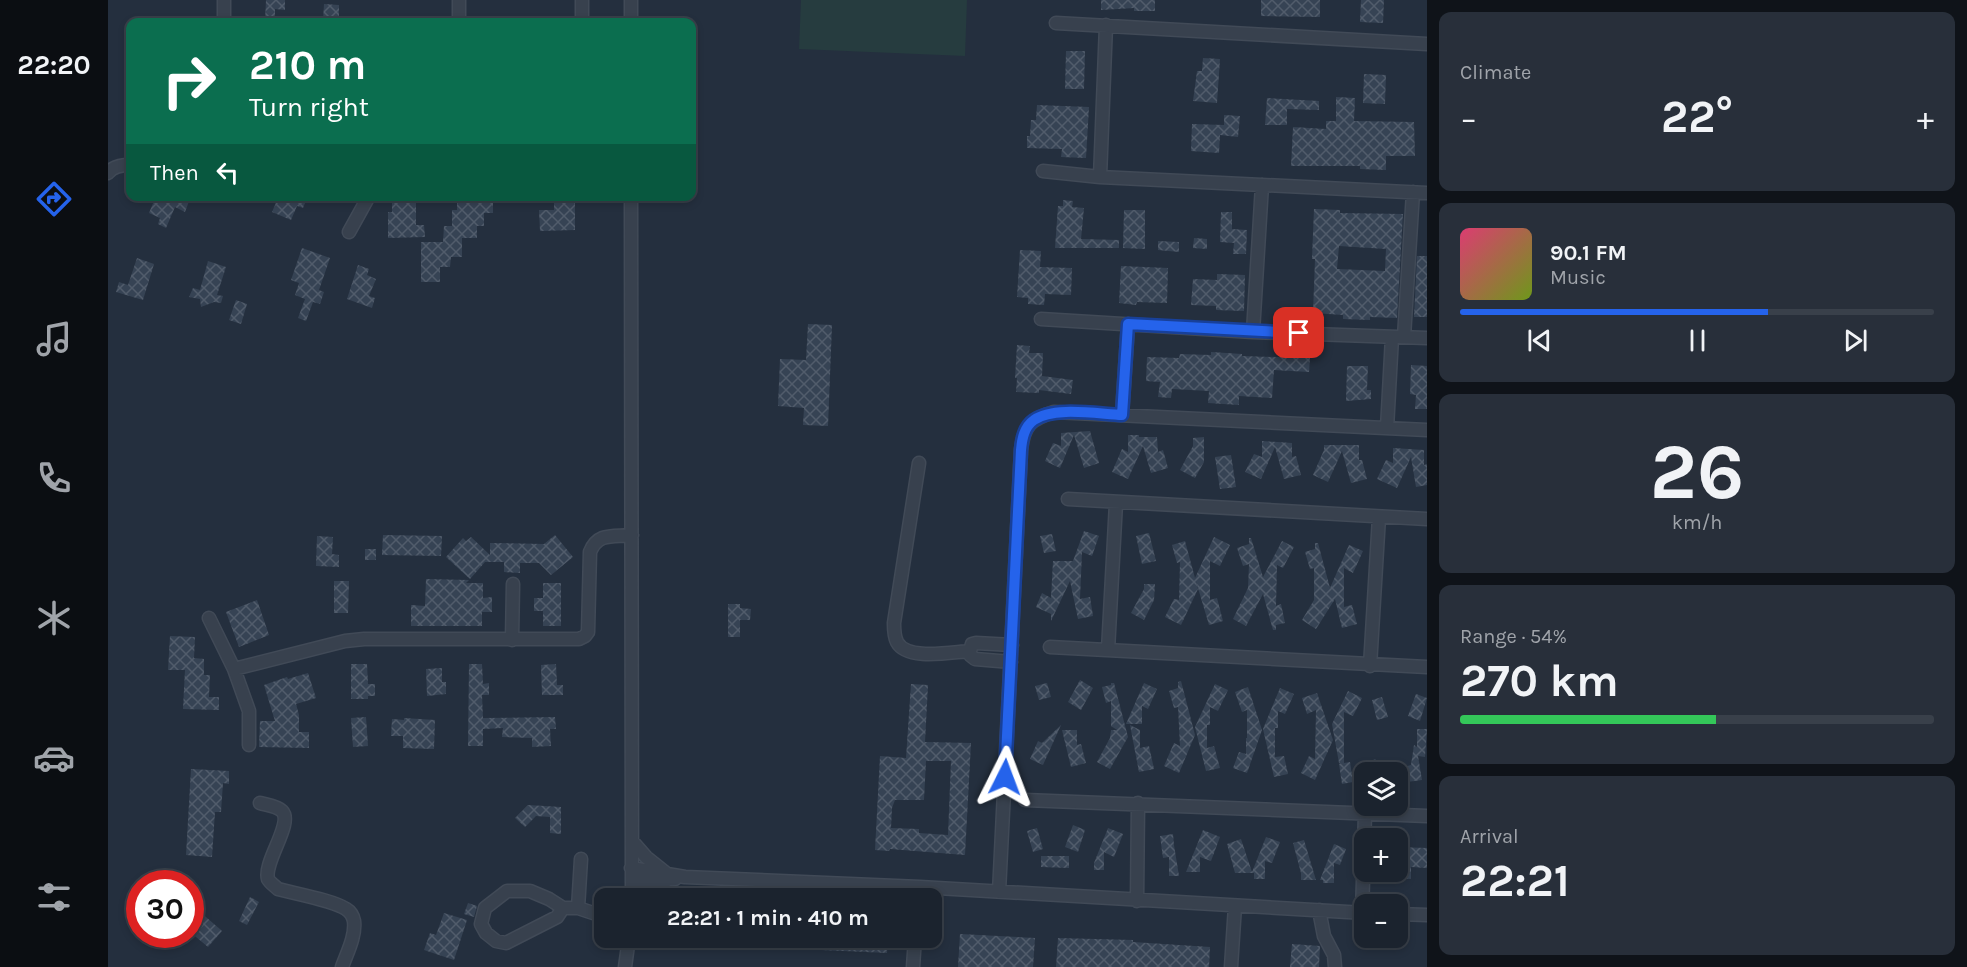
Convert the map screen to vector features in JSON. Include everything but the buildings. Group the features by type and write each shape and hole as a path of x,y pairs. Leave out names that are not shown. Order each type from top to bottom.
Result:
{"street":[{"path":"224,0 224,18"},
{"path":"459,0 459,18"},
{"path":"582,0 582,18"},
{"path":"631,0 631,18"},
{"path":"1056,23 1427,44"},
{"path":"1100,177 1106,25"},
{"path":"108,173 111,169 126,165"},
{"path":"1043,171 1100,177 1427,192"},
{"path":"1253,332 1262,185"},
{"path":"1387,428 1413,192"},
{"path":"349,232 366,201"},
{"path":"631,201 632,888"},
{"path":"1041,319 1253,332 1427,338"},
{"path":"1122,415 1128,324"},
{"path":"999,892 1023,435 1032,421 1054,412 1427,430"},
{"path":"919,463 894,623 896,640 901,647 914,654 969,651"},
{"path":"1068,500 1427,519"},
{"path":"1108,650 1116,502"},
{"path":"1370,666 1379,517"},
{"path":"234,669 345,641 364,639 579,639 588,632 590,552 594,543 600,537 632,535"},
{"path":"512,640 513,584"},
{"path":"209,618 234,669 249,711 249,745"},
{"path":"1011,662 975,660 969,651 972,644 976,643 1012,645"},
{"path":"1050,647 1427,668"},
{"path":"1025,800 1354,813"},
{"path":"260,803 282,811 285,816 285,824 268,869 268,879 272,884 278,889 334,904 351,914 354,922 353,935 342,967"},
{"path":"1137,901 1138,803"},
{"path":"1408,815 1427,816"},
{"path":"1364,894 1365,816"},
{"path":"632,841 668,877"},
{"path":"578,908 581,859"},
{"path":"631,868 668,877"},
{"path":"654,888 668,877"},
{"path":"632,882 685,877 846,888"},
{"path":"563,908 557,917 506,942 496,941 486,933 482,924 485,908 507,891 530,891 549,898 563,908 578,908 594,913"},
{"path":"942,893 999,892 1354,912"},
{"path":"1231,967 1235,906"},
{"path":"1319,910 1324,936 1334,955 1335,967"},
{"path":"1408,914 1427,915"},
{"path":"625,967 628,948"},
{"path":"913,967 914,948"}],"green space":[{"path":"801,0 967,0 965,56 799,49"}],"route":[{"path":"1005,777 1021,450 1023,435 1032,421 1054,412 1122,415 1128,324 1299,333"}]}
